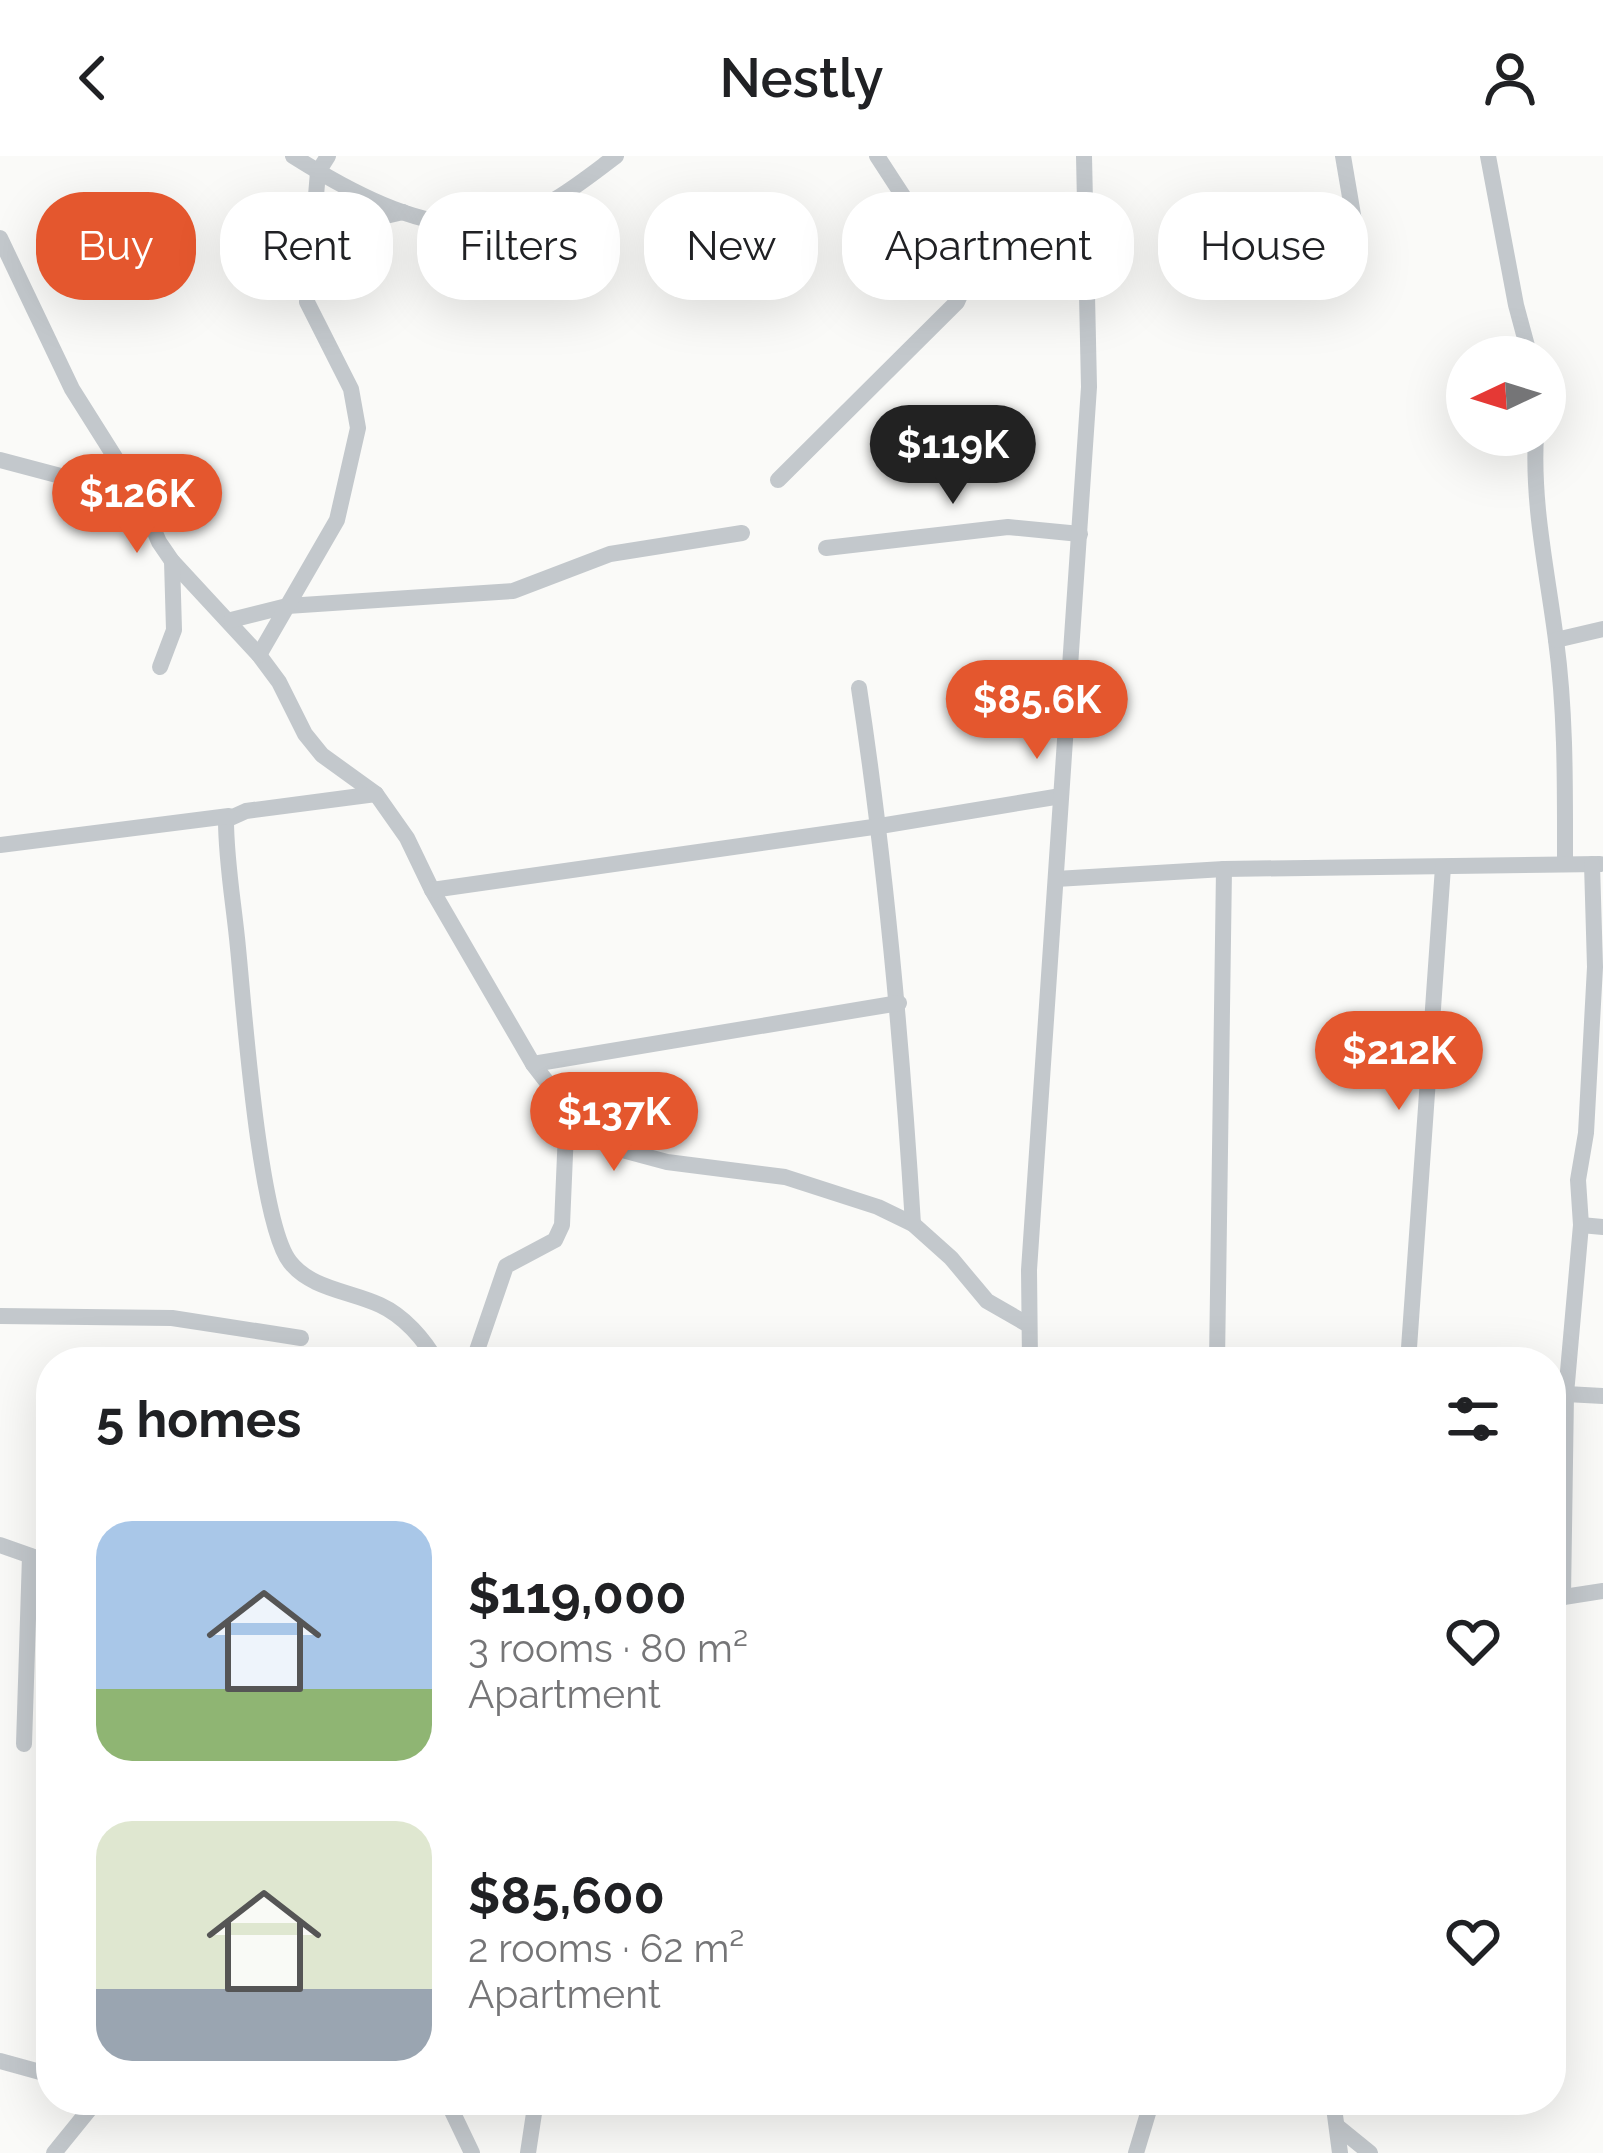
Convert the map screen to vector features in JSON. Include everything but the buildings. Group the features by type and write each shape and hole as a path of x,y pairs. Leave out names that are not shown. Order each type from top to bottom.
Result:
{"street":[{"path":"293,156 323,164 405,211 446,223 503,221 568,192 616,156"},
{"path":"778,481 961,293 877,156"},
{"path":"1029,1347 1090,388 1084,156"},
{"path":"1343,156 1349,192"},
{"path":"1488,156 1526,336"},
{"path":"393,214 405,211"},
{"path":"0,238 72,389 140,497 159,542 260,655 322,755 376,794 407,838 533,1064 567,1108 626,1150 667,1162 785,1177 878,1207 914,1224 987,1301 1028,1324"},
{"path":"260,655 338,520 358,428 351,389 307,300"},
{"path":"1536,456 1535,510 1556,640 1564,732 1565,864"},
{"path":"0,460 140,497"},
{"path":"826,548 1008,526 1080,534"},
{"path":"231,620 287,606 514,591 610,554 742,532"},
{"path":"160,667 174,630 172,561"},
{"path":"1556,640 1603,629"},
{"path":"860,688 899,1003 914,1224"},
{"path":"0,844 376,794"},
{"path":"432,890 1061,796"},
{"path":"229,816 226,828 249,1056 265,1171 284,1253 300,1272 320,1283 383,1306 413,1329 426,1347"},
{"path":"1056,879 1224,869 1598,864 1594,1133 1578,1180 1581,1225 1566,1394 1603,1396"},
{"path":"1409,1347 1443,867"},
{"path":"1217,1347 1224,869"},
{"path":"533,1064 899,1003"},
{"path":"477,1347 506,1266 555,1240 562,1226 567,1108"},
{"path":"1581,1225 1603,1227"},
{"path":"0,1316 172,1318 301,1338"},
{"path":"0,1545 36,1558"},
{"path":"24,1744 30,1556"},
{"path":"1566,1597 1603,1591"},
{"path":"0,2061 36,2071"},
{"path":"54,2153 85,2115"},
{"path":"454,2115 472,2153"},
{"path":"528,2153 534,2115"},
{"path":"1136,2153 1147,2115"},
{"path":"1336,2115 1340,2153"},
{"path":"1338,2127 1370,2153"}]}
